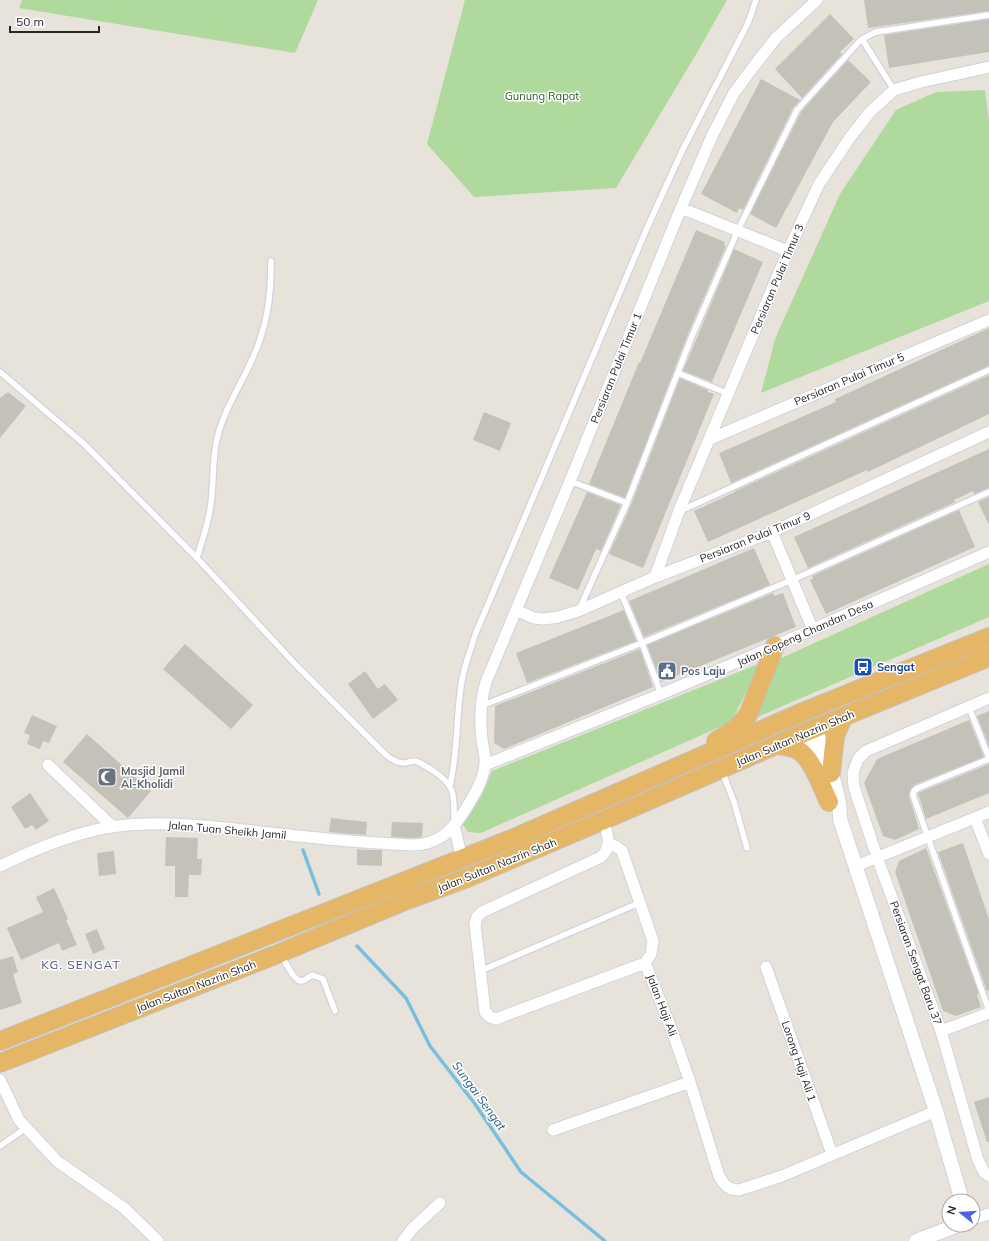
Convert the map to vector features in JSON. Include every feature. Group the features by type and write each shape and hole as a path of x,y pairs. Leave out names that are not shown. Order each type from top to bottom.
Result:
{"highway":[{"name":"Jalan Sultan Nazrin Shah","path":"0,1041 514,838 805,711 989,637"},
{"path":"687,763 696,754 734,730 742,722 753,703 775,646"},
{"path":"687,763 722,756 788,728 810,728 826,712 919,672 955,651"},
{"name":"Jalan Sultan Nazrin Shah","path":"0,1063 280,953 407,900 529,853 775,745 810,728 843,717 989,657"},
{"path":"831,773 835,736 843,717"},
{"path":"775,745 788,746 802,752 810,762 829,802"},
{"path":"407,900 412,892 440,880 462,859 480,866 518,852 529,853"}],"street":[{"name":"Persiaran Pulai Timur 1","path":"485,765 480,707 486,682 712,136 734,93 776,38 817,0"},
{"name":"Persiaran Pulai Timur 3","path":"655,577 680,511 788,251 819,184 870,112 894,90 921,82 989,67"},
{"path":"681,208 788,251"},
{"name":"Persiaran Pulai Timur 5","path":"710,438 989,320"},
{"name":"Persiaran Pulai Timur 9","path":"516,610 534,618 544,619 558,617 578,611 655,577 772,532 989,432"},
{"path":"772,532 813,630"},
{"name":"Jalan Gopeng Chandan Desa","path":"485,765 661,694 813,630 989,552"},
{"path":"969,707 989,698"},
{"name":"Persiaran Sengat Baru 37","path":"969,707 866,751 858,760 853,773 854,787 877,857 941,1031 978,1160 984,1172 989,1176"},
{"path":"810,728 831,773 840,809 840,819 936,1111 960,1193"},
{"path":"810,728 832,812 840,819"},
{"path":"48,765 113,827"},
{"name":"Jalan Tuan Sheikh Jamil","path":"0,866 31,852 93,831 113,827 165,824 222,828 293,836 422,845 434,841 454,826 468,805 478,785 485,765"},
{"path":"856,866 989,812"},
{"path":"975,818 989,854"},
{"path":"604,820 609,844 622,851 653,941 651,954 645,963"},
{"path":"454,826 462,859"},
{"name":"Jalan Haji Ali","path":"609,844 607,851 601,857 482,912 477,917 475,924 485,1012 490,1017 496,1019 645,963 671,1028 690,1082 719,1176 725,1186 732,1190 739,1190 782,1176 936,1111"},
{"name":"Lorong Haji Ali 1","path":"766,967 832,1154"},
{"path":"941,1031 989,1012"},
{"path":"0,1080 19,1120 56,1161 124,1208 158,1241"},
{"path":"553,1130 690,1082"},
{"path":"404,1241 412,1229 440,1203"},
{"path":"916,1241 941,1231"}],"lane":[{"path":"450,785 455,765 457,714 461,684 475,635 647,228 683,149 748,22 756,0"},
{"path":"578,611 627,503 692,336 738,230 797,110 862,39 876,32 989,15"},
{"path":"862,39 894,90"},
{"path":"197,558 207,524 211,503 217,439 223,419 261,339 268,313 271,283 270,260"},
{"path":"680,511 989,370"},
{"path":"0,372 83,443 197,558 296,665 392,761 403,763 415,761 443,778 450,785 454,794 454,826"},
{"path":"678,373 729,394"},
{"path":"570,481 627,503"},
{"path":"480,707 642,643 792,580 989,492"},
{"path":"621,593 661,694"},
{"path":"969,707 989,758 918,788 914,791 914,800 989,1012"},
{"path":"721,769 734,802 747,848"},
{"path":"480,972 639,903"},
{"path":"280,953 294,978 302,981 312,975 323,979 335,1010"},
{"path":"0,1146 26,1128"}],"green space":[{"path":"22,0 318,0 295,53 19,8"},
{"name":"Gunung Rapat","path":"465,0 727,0 616,188 474,197 427,144"},
{"path":"985,90 989,120 989,301 761,393 775,339 840,194 896,110 936,92"},
{"path":"989,564 989,617 753,719 777,660"},
{"path":"761,663 731,722 481,833 468,832 462,823 481,797 492,771"}],"building":[{"path":"864,0 989,0 989,11 868,28"},
{"path":"830,14 854,39 840,52 842,54 802,98 775,69"},
{"path":"989,19 989,52 889,68 884,35"},
{"path":"848,60 871,82 833,122 776,228 750,214 801,112"},
{"path":"761,79 800,100 793,108 743,210 739,208 737,213 701,194"},
{"path":"696,230 725,242 724,245 726,246 688,334 625,498 589,484 639,362 640,363"},
{"path":"734,249 763,262 712,382 683,371"},
{"path":"989,328 989,366 731,483 719,453 836,402 835,399"},
{"path":"989,375 989,414 868,472 867,470 708,542 694,511"},
{"path":"680,378 714,394 643,568 609,554 631,505"},
{"path":"8,392 26,406 0,438 0,398"},
{"path":"484,412 511,423 500,451 473,440"},
{"path":"989,449 989,488 974,494 973,491 954,500 955,502 808,568 794,537"},
{"path":"587,492 621,505 601,551 596,549 578,590 549,578"},
{"path":"989,497 989,525 978,502"},
{"path":"959,510 975,547 826,614 810,580 813,579 812,576"},
{"path":"754,548 770,585 644,637 629,601"},
{"path":"773,593 774,596 783,593 796,627 661,682 647,645"},
{"path":"624,610 636,641 527,683 516,653"},
{"path":"185,644 253,705 231,729 163,669"},
{"path":"640,649 653,687 504,749 494,743 495,706"},
{"path":"365,671 378,689 385,684 398,700 373,719 348,684"},
{"path":"989,711 989,746 977,716"},
{"path":"32,715 57,726 49,743 43,741 40,749 27,744 30,735 24,733"},
{"path":"969,720 984,757 916,784 911,788 909,796 919,829 895,840 883,836 864,783 877,759"},
{"name":"Masjid Jamil Al-Kholidi","path":"87,734 151,791 128,818 63,762"},
{"path":"989,764 989,793 926,819 918,793"},
{"path":"30,793 49,821 36,830 32,825 25,829 11,807"},
{"path":"331,818 367,822 366,835 329,832"},
{"path":"392,822 423,823 422,837 391,837"},
{"path":"166,837 198,838 197,859 202,859 201,875 189,875 188,897 175,897 175,866 165,866"},
{"path":"963,843 989,919 989,990 987,991 938,852"},
{"path":"926,848 979,994 977,995 981,1007 956,1016 943,1011 895,872 899,861"},
{"path":"357,849 382,850 382,866 357,865"},
{"path":"114,851 116,874 99,876 97,853"},
{"path":"54,888 68,919 66,920 77,945 62,951 59,943 21,960 7,928 43,912 36,897"},
{"path":"97,929 105,949 93,954 85,934"},
{"path":"13,956 18,972 13,974 22,1003 0,1010 0,960"},
{"path":"989,1097 989,1142 987,1142 974,1102"}],"waterway":[{"name":"Sungai Sengat","path":"303,850 319,894"},
{"name":"Sungai Sengat","path":"357,946 406,998 430,1046 475,1104 521,1172 605,1241"}],"place":[{"name":"Sengat","path":"863,667"},
{"name":"Pos Laju","path":"667,671"},
{"name":"Masjid Jamil Al-Kholidi","path":"107,777"}],"district":[{"name":"KG. SENGAT","path":"81,965"}]}
